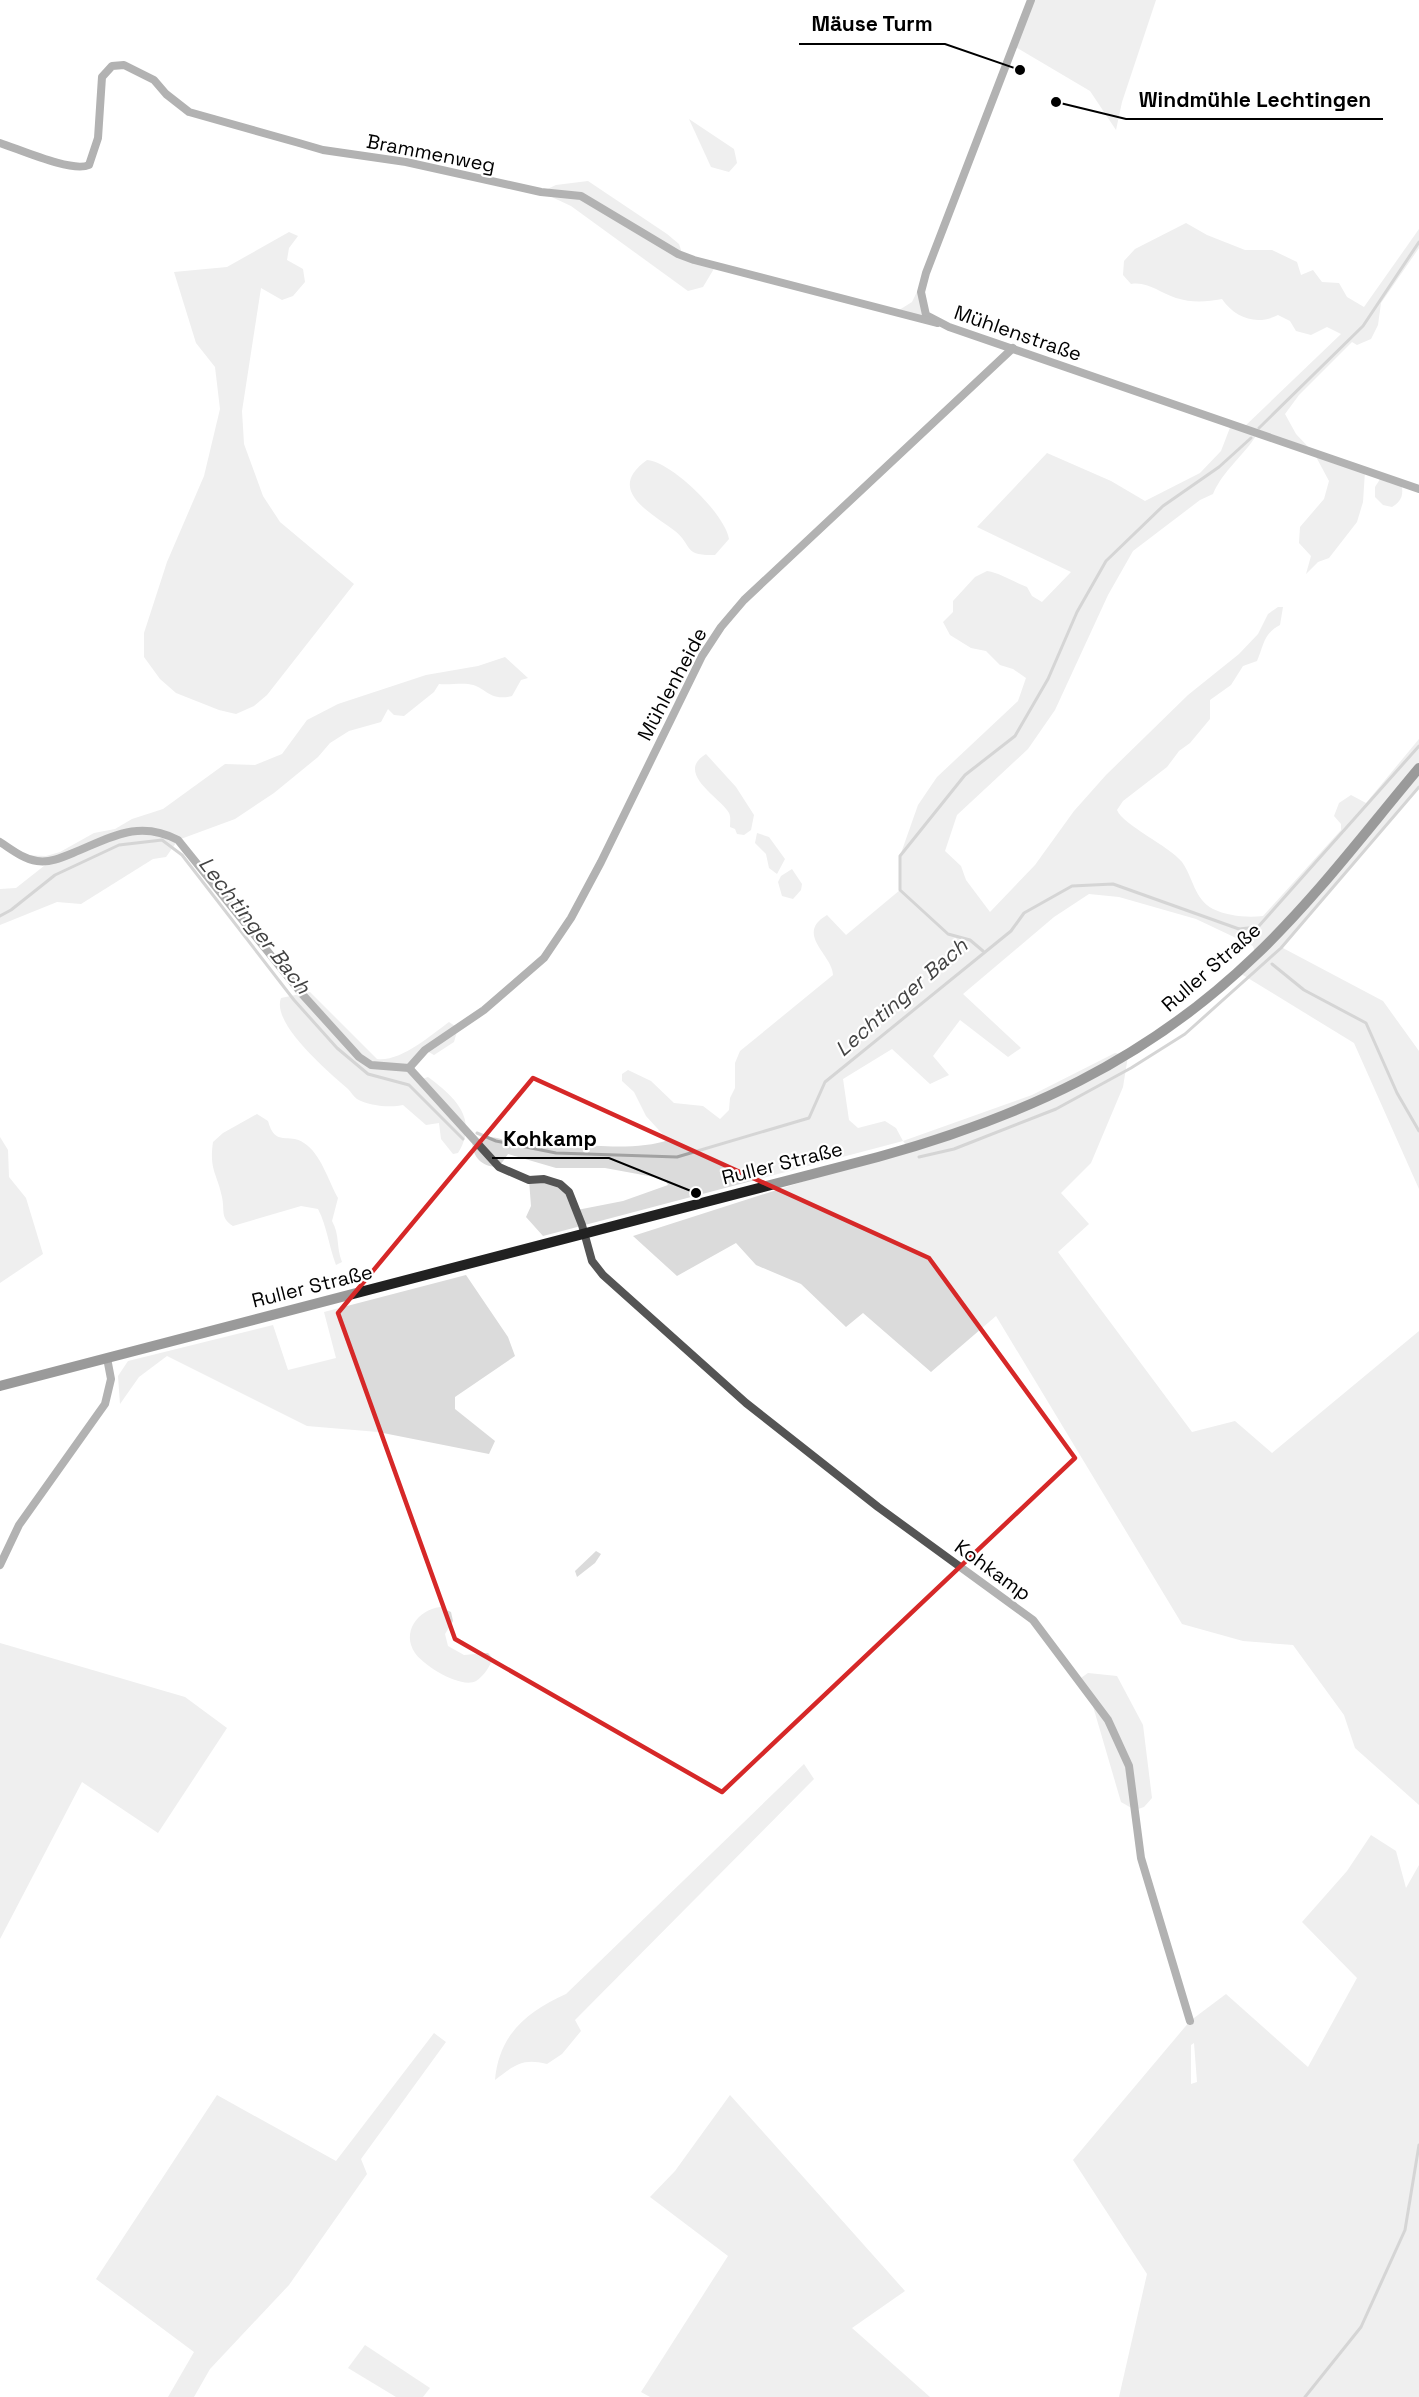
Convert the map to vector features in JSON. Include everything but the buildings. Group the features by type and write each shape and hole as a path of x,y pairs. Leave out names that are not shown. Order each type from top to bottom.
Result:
{"main road":[{"name":"Ruller Straße","path":"0,1386 584,1235 940,1139 1029,1107 1099,1073 1162,1032 1256,956 1323,882 1419,768"}],"street":[{"name":"Mühlenstraße","path":"1031,0 926,273 921,292 926,315 937,323 1419,489"},
{"name":"Brammenweg","path":"0,143 64,164 84,168 89,165 98,138 102,77 112,66 124,65 154,80 172,99 194,114 323,150 406,162 541,192 581,196 678,254 694,260 937,323"},
{"name":"Mühlenheide","path":"409,1068 425,1050 484,1010 544,958 571,918 596,872 691,676 721,627 744,600 1013,348"},
{"path":"0,842 28,858 50,862 118,832 152,831 178,840 302,994 359,1057 371,1065 409,1068"},
{"name":"Kohkamp","path":"409,1068 499,1167 529,1180 544,1179 560,1184 573,1201 592,1261 603,1275 746,1403 870,1500 1033,1620 1108,1720 1129,1766 1141,1858 1190,2021"},
{"path":"0,1565 19,1525 105,1404 111,1379 107,1358"}],"highlighted area":[{"path":"533,1078 929,1258 1075,1458 722,1792 455,1639 338,1313"}],"shaded area":[{"path":"1030,0 1156,0 1122,102 1116,130 1090,91 1014,46"},
{"path":"689,119 734,149 737,163 729,172 711,167"},
{"path":"588,181 667,234 679,244 683,256 715,267 703,287 688,291 571,206 541,192 556,185"},
{"path":"1186,223 1207,235 1245,250 1272,250 1297,262 1301,275 1313,270 1322,282 1339,283 1347,297 1364,307 1419,229 1419,248 1381,303 1378,325 1371,339 1357,345 1352,342 1299,395 1285,414 1296,434 1314,453 1257,434 1222,478 1213,494 1200,500 1133,551 1108,595 1055,710 1028,749 957,815 945,851 961,866 966,880 990,912 1035,865 1074,811 1106,775 1188,695 1239,654 1258,634 1268,614 1278,607 1283,607 1280,625 1267,636 1257,661 1243,666 1231,685 1210,700 1210,719 1167,767 1123,801 1117,810 1128,822 1182,862 1198,894 1207,905 1231,915 1263,916 1341,830 1341,824 1334,816 1339,803 1351,795 1366,803 1419,739 1419,787 1281,947 1383,1001 1419,1051 1419,1189 1354,1043 1238,972 1256,956 1253,946 1196,919 1119,897 1089,894 1054,917 963,994 1021,1048 1008,1057 960,1020 933,1056 949,1075 930,1084 892,1049 843,1079 849,1120 858,1128 885,1121 896,1128 903,1141 543,1236 526,1217 531,1206 529,1180 560,1184 577,1210 623,1201 668,1185 665,1179 605,1168 556,1168 508,1154 499,1167 489,1166 477,1158 472,1144 492,1137 509,1141 553,1139 574,1144 610,1146 647,1145 668,1140 646,1116 634,1092 622,1081 622,1074 628,1070 651,1081 674,1103 703,1106 720,1119 729,1110 730,1098 735,1088 735,1063 740,1051 833,975 814,937 814,930 818,922 827,915 846,935 900,890 900,856 918,805 937,777 1018,701 1026,678 1013,669 1000,665 986,651 971,648 950,635 943,622 953,612 953,601 975,577 987,571 1027,587 1032,596 1042,602 1071,572 977,527 1047,453 1111,481 1145,501 1200,473 1221,451 1231,425 1243,428 1341,334 1327,327 1311,335 1296,331 1290,321 1278,315 1262,320 1247,318 1233,311 1222,299 1188,301 1143,284 1131,284 1123,275 1124,261 1135,249"},
{"path":"289,232 298,236 289,248 287,260 303,269 305,282 293,296 282,300 261,288 242,411 244,444 263,496 280,522 354,584 267,695 254,706 236,714 219,710 176,693 160,679 144,657 144,633 167,562 204,476 220,409 215,367 196,343 174,272 227,267"},
{"path":"926,273 922,303 937,323 896,312 912,302"},
{"path":"1314,453 1365,471 1363,502 1357,522 1329,558 1318,562 1306,574 1311,556 1299,543 1300,527 1324,499 1329,481"},
{"path":"647,460 658,463 683,479 718,516 729,539 715,555 693,552 681,536 636,500 631,491 630,481 635,471"},
{"path":"1382,476 1401,483 1401,497 1392,507 1383,505 1375,497 1375,487"},
{"path":"505,657 528,678 521,680 512,696 498,697 468,684 439,684 434,692 404,716 394,715 388,709 381,722 349,731 330,743 318,757 274,793 235,819 178,840 166,857 153,859 81,904 57,902 0,925 0,889 16,888 49,862 20,855 46,856 60,852 94,833 115,829 132,819 163,809 225,764 255,765 282,754 307,720 338,704 426,675 478,666"},
{"path":"706,754 736,787 754,815 751,830 744,835 737,834 735,829 730,827 729,813 697,777 695,769 697,761"},
{"path":"757,833 769,837 785,859 777,874 769,868 766,854 755,843"},
{"path":"792,869 802,884 801,890 793,899 782,896 778,882 781,876"},
{"path":"310,992 377,1059 386,1059 406,1052 449,1022 458,1028 454,1042 434,1055 425,1050 409,1068 419,1080 428,1077 438,1085 461,1110 466,1130 458,1153 453,1154 441,1139 439,1123 426,1125 403,1105 380,1106 357,1099 304,1047 285,1021 280,1009 281,998"},
{"path":"1115,1053 1128,1056 1123,1087 1091,1163 1061,1193 1089,1224 1058,1252 1192,1432 1235,1421 1272,1453 1419,1331 1419,1805 1355,1748 1344,1715 1293,1645 1243,1641 1182,1624 996,1316 931,1372 863,1313 846,1327 801,1284 756,1265 736,1243 677,1276 633,1236 908,1148 903,1141 1032,1095"},
{"path":"257,1114 268,1121 274,1134 304,1143 320,1160 338,1198 332,1221 342,1262 336,1265 318,1209 301,1206 233,1226 226,1220 213,1165 213,1142 223,1133"},
{"path":"0,1137 8,1150 9,1177 26,1198 43,1254 0,1283"},
{"path":"466,1275 508,1337 515,1356 455,1397 455,1409 495,1441 489,1454 378,1432 307,1426 167,1356 139,1377 120,1404 118,1376 128,1361 273,1325 288,1370 336,1358 324,1312"},
{"path":"596,1551 601,1554 595,1563 577,1577 575,1571"},
{"path":"440,1607 451,1612 453,1621 445,1634 448,1646 464,1655 488,1653 493,1659 484,1674 476,1681 461,1682 443,1675 426,1664 415,1653 411,1645 410,1637 414,1623 425,1612"},
{"path":"0,1643 185,1697 227,1728 158,1833 82,1782 0,1939"},
{"path":"1088,1673 1117,1676 1143,1725 1152,1798 1144,1807 1135,1810 1121,1802 1090,1696 1078,1680"},
{"path":"804,1764 814,1779 575,2020 581,2031 562,2054 547,2064 525,2062 519,2064 495,2080 502,2050 517,2027 527,2017 566,1994"},
{"path":"1371,1835 1396,1851 1406,1888 1419,1865 1419,2397 1119,2397 1147,2274 1073,2160 1190,2021 1226,1994 1308,2067 1357,1978 1302,1922 1347,1871","holes":["1194,2043 1197,2082 1191,2084 1191,2045"]},
{"path":"434,2033 446,2042 361,2159 367,2174 289,2285 210,2369 194,2397 168,2397 194,2352 96,2279 217,2095 336,2161"},
{"path":"730,2095 905,2291 852,2328 930,2397 650,2397 641,2392 728,2256 650,2197 675,2171"},
{"path":"365,2345 430,2388 423,2397 396,2397 348,2368"}],"waterway":[{"name":"Lechtinger Bach","path":"1259,428 1363,326 1419,242"},
{"name":"Lechtinger Bach","path":"983,951 970,940 948,934 900,890 900,856 965,775 1015,736 1048,679 1077,612 1106,561 1163,506 1219,467 1251,438"},
{"path":"1239,929 1258,927 1419,746"},
{"path":"919,1157 954,1149 1056,1109 1131,1068 1185,1034 1281,948 1419,787"},
{"name":"Lechtinger Bach","path":"0,916 55,875 119,845 162,840 182,855 294,1000 337,1048 368,1074 409,1085 463,1139"},
{"name":"Lechtinger Bach","path":"477,1133 496,1141 556,1153 677,1157 809,1118 825,1082 1011,931 1024,913 1072,886 1113,884 1239,929 1251,940"},
{"path":"1272,964 1304,990 1366,1023 1397,1093 1419,1131"},
{"path":"1305,2397 1361,2327 1405,2230 1419,2145"}],"place":[{"name":"Mäuse Turm","path":"1020,70"},
{"name":"Windmühle Lechtingen","path":"1056,102"},
{"name":"Kohkamp","path":"696,1193"}]}
